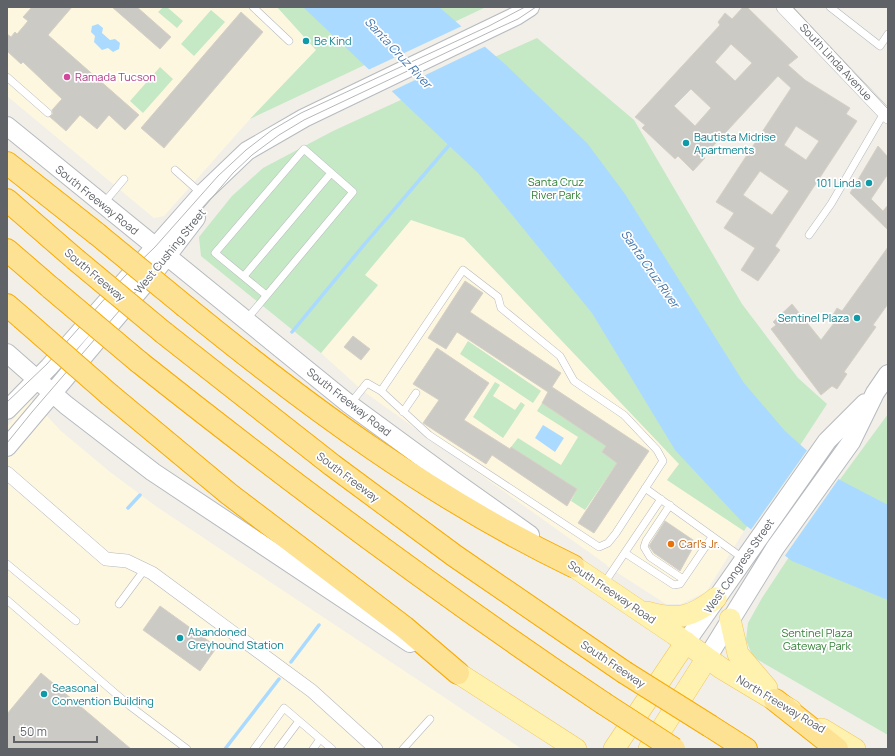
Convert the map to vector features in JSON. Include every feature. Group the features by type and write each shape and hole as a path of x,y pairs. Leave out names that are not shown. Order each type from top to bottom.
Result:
{"highway":[{"path":"7,163 298,396 371,449 463,507 525,542 572,566"},
{"name":"South Freeway","path":"7,200 164,333 332,465 455,556 624,672 746,749"},
{"path":"7,250 139,362 344,520 422,578 603,703 674,749"},
{"path":"14,312 110,395 229,494 404,627 458,673"},
{"path":"775,700 837,749"}],"main road":[{"name":"West Cushing Street","path":"7,448 52,393 161,251 202,194 218,176 247,151 276,133 355,93 492,28 530,7"},
{"name":"South Freeway Road","path":"7,126 349,404 572,566 638,609 707,658"},
{"name":"West Cushing Street","path":"7,410 161,251 233,174 276,133"},
{"path":"7,354 52,393 154,472 368,616 576,749"},
{"name":"West Congress Street","path":"649,749 775,548 842,452 851,442 875,393 888,374"},
{"name":"West Congress Street","path":"614,749 716,598 828,442 875,393"},
{"path":"638,609 661,615 685,617 700,611 716,598"},
{"path":"730,619 738,654 767,687 775,700"},
{"name":"North Freeway Road","path":"707,658 855,749"},
{"path":"546,730 559,749"}],"street":[{"name":"South Linda Avenue","path":"784,7 884,113"},
{"path":"7,473 106,559 127,561 145,569 312,691 376,749"}],"lane":[{"path":"253,7 289,42"},
{"path":"830,7 880,46 888,34"},
{"path":"7,77 48,113"},
{"path":"809,234 831,204 884,113"},
{"path":"246,320 353,192 304,149 215,253 266,295"},
{"path":"175,170 202,194"},
{"path":"244,276 331,173"},
{"path":"102,204 124,179"},
{"path":"349,404 367,383 381,391 429,435 599,547 608,543 612,538 663,461 657,450 624,415 574,381 560,356 501,308 498,297 463,270 381,391"},
{"path":"403,412 416,393"},
{"path":"645,488 744,559"},
{"path":"602,586 661,499"},
{"path":"670,505 646,541 644,547 650,557 683,579"},
{"path":"625,553 674,585 680,584 712,537"},
{"path":"7,564 76,621"},
{"path":"119,604 145,569"},
{"path":"7,600 130,706 186,749"},
{"path":"254,749 284,708 332,749"},
{"path":"403,749 430,719"},
{"path":"278,749 299,721"},
{"path":"313,749 320,739"}],"shaded area":[{"path":"7,7 277,7 316,50 250,119 164,216 154,218 7,96"},
{"path":"411,219 464,238 679,464 667,480 744,531 706,592 681,604 666,604 607,566 363,391 321,353 378,286 362,273"},
{"path":"30,398 61,431 110,472 157,507 522,749 7,749 7,427"}],"green space":[{"path":"163,7 167,7 183,21 177,28 158,12"},
{"name":"Santa Cruz River Park","path":"277,7 486,7 450,24 488,60 537,38 634,120 742,304 798,378 827,404 744,531 667,480 679,464 464,238 411,220 365,275 378,285 321,353 201,256 199,237 232,196 263,168 333,131 462,72 371,62 250,119 316,50"},
{"path":"211,10 225,22 194,56 181,44"},
{"path":"160,67 173,79 143,113 130,101"},
{"path":"468,341 541,391 533,403 460,354"},
{"path":"495,382 500,385 493,396 515,410 521,402 525,405 503,438 473,417"},
{"path":"542,403 606,446 602,452 617,463 585,510 571,501 577,489 511,447 518,438 561,465 578,437 537,411"},
{"name":"Sentinel Plaza Gateway Park","path":"888,414 888,735 753,657 746,640 748,623 762,598 841,478"}],"water":[{"name":"Santa Cruz River","path":"303,7 439,7 506,65 587,143 625,194 744,383 785,431 840,480 888,505 888,600 792,561 744,524 675,450 592,313 478,173"},
{"path":"98,24 103,28 102,33 110,40 115,39 120,43 119,49 113,52 108,48 102,50 94,42 95,36 91,32 92,26"},
{"path":"543,425 564,438 555,452 535,438"}],"pier":[{"path":"462,26 486,46 390,92 368,70"},
{"path":"808,449 840,477 784,557 750,531"}],"building":[{"path":"32,7 72,7 48,35 139,115 125,130 109,115 97,129 80,115 66,131 50,117 53,114 52,110 62,99 23,62 21,64 7,51 7,34 11,37 15,32 17,34 28,21 23,17"},
{"path":"112,7 137,7 171,37 160,49"},
{"name":"Bautista Midrise Apartments","path":"743,7 747,7 798,57 788,65 805,80 850,108 846,114 857,121 775,246 780,250 758,281 741,270 755,248 724,228 734,213 716,202 791,88 778,76 703,157 705,158 693,171 678,156 675,159 642,128 645,125 635,117 720,25 718,22 725,13 732,19","holes":["731,44 752,63 735,81 715,62","691,89 711,108 695,126 674,106","796,126 819,141 806,160 784,145","760,171 789,191 772,215 743,195"]},
{"path":"241,12 263,32 164,148 141,128"},
{"name":"101 Linda","path":"878,146 888,157 888,174 871,199 883,211 888,205 888,230 850,193"},
{"name":"Sentinel Plaza","path":"888,247 888,304 873,325 876,327 844,372 847,374 837,389 832,386 821,395 771,329 776,325 773,322 792,304 821,340 834,323 830,320 837,308 842,311"},
{"path":"465,281 483,293 470,312 561,373 552,387 649,451 594,533 578,523 617,463 602,452 606,446 542,403 548,392 457,332 446,349 428,338"},
{"path":"353,336 370,349 361,360 344,347"},
{"path":"437,348 489,383 464,420 510,449 511,447 577,489 567,506 492,455 486,464 423,423 439,400 413,384"},
{"name":"Carl's Jr.","path":"665,521 696,542 680,571 654,553 649,546"},
{"name":"Abandoned Greyhound Station","path":"160,606 217,647 200,671 143,630"},
{"name":"Seasonal Convention Building","path":"41,673 131,749 7,749 7,714"}],"waterway":[{"path":"292,332 451,143"},
{"path":"128,508 140,495"},
{"path":"291,662 319,625"},
{"path":"225,749 279,679"}],"tram line":[{"path":"7,402 47,364 124,277 155,247 218,176 246,150 272,130 301,113 489,26 525,7"},
{"path":"7,443 157,267 188,226 233,173 252,155 279,135 304,120 518,19 536,7"},
{"path":"793,7 888,109"}],"place":[{"name":"Be Kind","path":"306,41"},
{"name":"Ramada Tucson","path":"67,77"},
{"name":"Bautista Midrise Apartments","path":"686,143"},
{"name":"101 Linda","path":"869,183"},
{"name":"Sentinel Plaza","path":"857,318"},
{"name":"Carl's Jr.","path":"671,544"},
{"name":"Abandoned Greyhound Station","path":"180,638"},
{"name":"Seasonal Convention Building","path":"44,694"}]}
